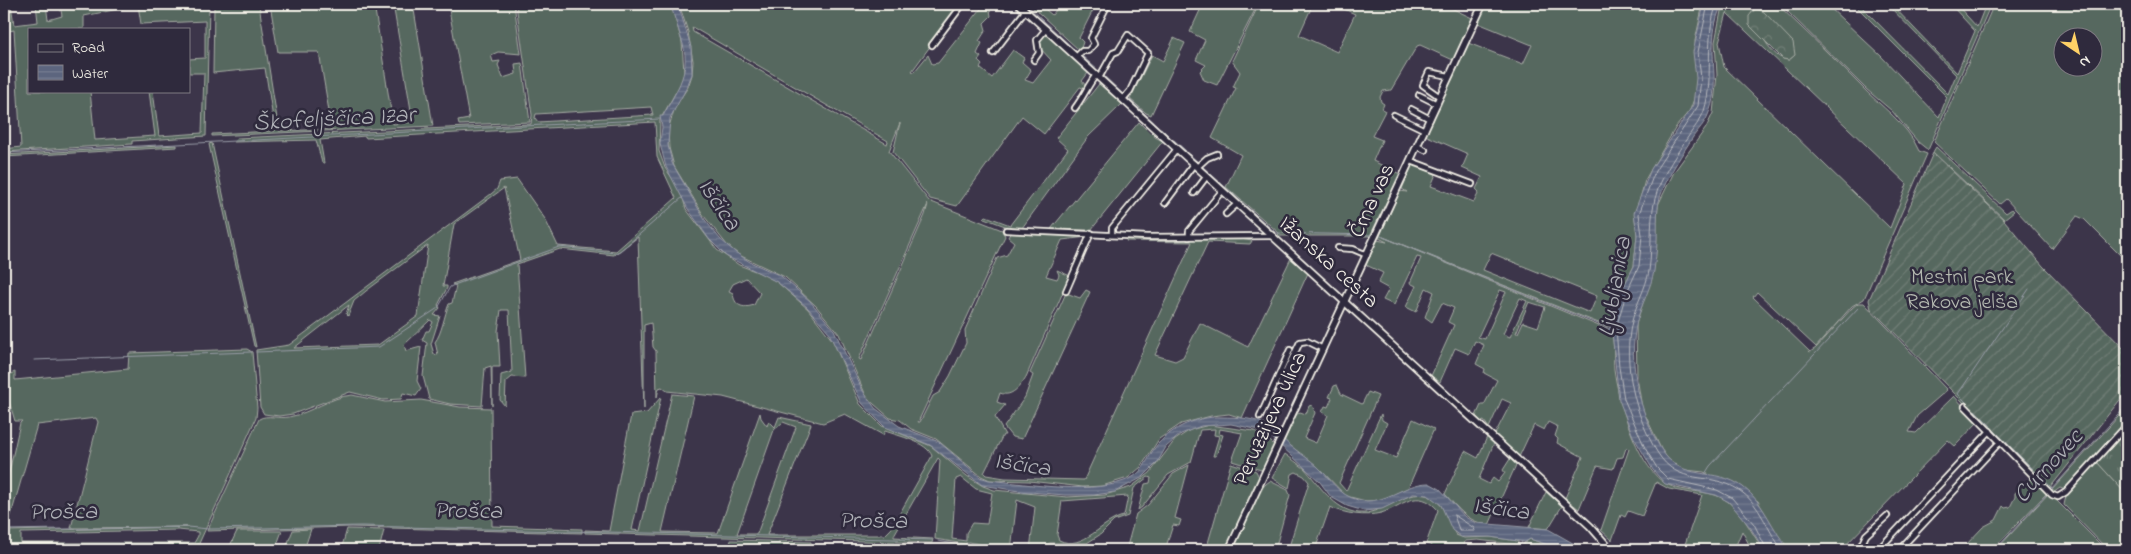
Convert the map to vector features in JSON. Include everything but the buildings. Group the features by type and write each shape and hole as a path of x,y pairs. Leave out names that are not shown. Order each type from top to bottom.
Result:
{"street":[{"path":"932,45 963,4"},
{"path":"1076,57 1082,51 1088,51 1094,44 1092,38 1108,4"},
{"name":"Črna vas","path":"1344,302 1483,4"},
{"path":"993,53 1023,6"},
{"name":"Ižanska cesta","path":"1023,6 1076,57 1590,526 1611,550"},
{"path":"1030,41 1037,40 1046,29"},
{"path":"1075,108 1088,92 1089,84 1098,76 1113,53 1118,51 1128,35 1148,53 1130,91 1122,99"},
{"path":"1034,60 1039,53 1037,40"},
{"path":"1440,96 1423,85 1430,72 1449,76"},
{"path":"1419,95 1437,104"},
{"path":"1411,109 1430,119"},
{"path":"1394,115 1425,130"},
{"name":"Črna vas","path":"1417,146 1425,150"},
{"path":"1112,235 1112,228 1177,149"},
{"path":"1165,203 1195,166 1217,154"},
{"name":"Črna vas","path":"1410,161 1472,184"},
{"path":"1194,193 1207,176"},
{"path":"1189,237 1189,231 1222,190"},
{"path":"1226,214 1237,204"},
{"path":"1006,230 1189,237 1272,236"},
{"path":"1066,291 1091,233"},
{"name":"Črna vas","path":"1338,248 1353,249 1367,255"},
{"name":"Peruzzijeva ulica","path":"1229,550 1344,302"},
{"path":"1280,384 1300,342 1307,342 1323,349"},
{"path":"1260,417 1290,350"},
{"path":"1965,406 2052,495 2059,497 2066,492 2127,425"},
{"path":"1878,550 1990,431"},
{"path":"1898,550 2000,442"},
{"path":"1859,550 1866,535 1887,516"}],"green space":[{"path":"4,4 11,4 14,25 38,22 36,4 46,4 48,20 62,16 60,4 209,4 206,136 132,141 132,144 4,152 4,149 21,147 14,30 4,32"},
{"path":"270,4 374,4 393,124 413,122 393,4 413,4 433,126 212,136 212,134 275,131 265,68 213,73 214,6 259,5 279,131 332,129 319,52 278,52"},
{"path":"448,4 514,4 521,54 498,52 491,55 493,62 500,61 498,65 503,78 516,74 515,64 522,63 530,122 459,125 458,121 469,119"},
{"path":"516,4 671,4 682,42 684,73 682,81 660,120 659,151 665,168 680,189 686,209 717,250 739,265 763,274 777,282 808,309 833,341 860,404 882,426 931,446 967,476 983,486 994,490 1067,497 1105,495 1131,487 1150,473 1175,440 1190,430 1209,425 1254,431 1265,436 1274,445 1267,463 1261,470 1232,461 1242,433 1220,429 1219,434 1223,435 1216,456 1213,456 1219,436 1214,435 1215,429 1200,430 1191,462 1168,475 1138,510 1145,484 1150,483 1151,478 1148,477 1134,488 1128,516 1114,521 1101,534 1087,543 1050,543 1039,550 1030,550 1035,507 1017,500 1011,550 968,542 965,544 935,539 940,460 938,458 894,535 894,537 933,539 932,543 585,533 585,530 609,531 631,415 647,413 661,397 632,530 640,531 672,394 694,396 662,532 718,533 760,413 767,426 769,421 775,427 779,417 811,424 767,535 885,535 891,529 932,456 919,443 885,431 883,435 845,414 823,423 723,397 667,391 662,387 659,388 657,397 656,351 653,347 651,323 644,325 644,409 638,237 614,255 560,249 517,264 525,378 512,377 506,382 505,406 500,400 501,375 512,372 509,310 501,310 498,331 500,367 492,367 492,406 491,366 485,368 482,406 450,404 429,399 423,376 427,343 422,340 433,322 430,320 404,345 406,351 421,347 417,381 421,389 416,396 403,393 401,399 383,400 350,392 293,414 279,416 264,414 260,407 256,350 289,345 491,194 497,189 500,181 517,179 545,219 558,246 616,251 676,198 657,157 655,122 366,138 365,136 320,140 324,163 322,163 316,140 233,142 237,138 531,124 532,115","holes":["651,107 653,115 538,122 535,118 536,114","504,188 520,260 452,284 456,286 452,303 449,304 435,342 438,355 434,354 431,344 440,316 434,315 440,308 438,305 447,288 447,286 443,286 454,224","428,245 418,316 378,345 294,348 349,305 346,314 348,316 354,301 366,291","746,278 760,293 754,305 746,307 737,304 733,293 729,291 733,284","783,422 796,427 757,534 737,534 774,430","961,477 976,489 992,493 987,524 972,523 966,533 966,541 952,539 956,479","1128,496 1124,516 1108,523 1084,539 1068,543 1059,540 1057,535 1062,501"]},
{"path":"679,4 961,4 912,71 914,72 928,55 932,64 938,63 984,5 990,10 991,16 984,23 986,30 979,41 982,43 977,54 981,57 978,61 982,65 980,68 992,78 1013,50 1024,58 1022,62 1031,70 1025,80 1033,83 1051,60 1039,47 1038,42 1045,34 1088,73 1082,81 1086,89 1080,87 1044,134 1022,116 957,206 930,199 893,152 900,123 889,151 929,201 1002,230 1005,236 918,422 920,422 933,396 940,392 950,376 966,343 965,330 997,258 1007,255 1014,242 1008,237 1011,232 1088,235 1087,237 1062,240 1046,276 1057,279 1059,275 1057,270 1070,276 1026,377 1012,393 1000,393 997,402 1005,405 995,417 1005,435 1003,435 984,473 986,475 1005,478 1084,480 1192,242 1126,241 1127,239 1235,238 1252,241 1250,244 1208,242 1155,355 1175,361 1183,357 1200,323 1248,347 1291,258 1308,273 1242,418 1229,414 1211,416 1181,424 1159,439 1141,467 1128,478 1102,486 1083,487 1029,481 990,480 981,476 936,439 911,429 900,420 890,418 867,398 839,334 816,306 785,277 739,255 727,245 704,216 674,166 669,148 668,130 675,107 688,87 692,75 693,61 688,32","holes":["692,27 888,141 887,144 693,32","928,204 925,215 861,360 859,359"]},
{"path":"1029,4 1048,4 1046,10 1052,15 1056,10 1054,7 1056,4 1096,4 1079,38 1083,42 1080,51"},
{"path":"1203,4 1258,4 1217,85 1204,80 1200,71 1206,65 1196,60 1205,40 1190,32"},
{"path":"1259,4 1313,4 1299,35 1337,52 1355,14 1333,4 1443,4 1472,18 1453,60 1420,45 1417,46 1391,90 1383,91 1380,97 1381,102 1384,104 1382,109 1385,111 1372,136 1382,140 1373,161 1400,174 1370,236 1278,236 1279,233 1226,187 1241,155 1212,138 1236,88 1233,87 1240,72 1232,61"},
{"path":"1486,4 1703,4 1695,41 1698,79 1694,99 1690,110 1676,127 1645,180 1635,218 1637,235 1634,266 1621,292 1611,326 1606,326 1383,237 1611,331 1616,382 1624,413 1637,446 1653,473 1663,482 1675,488 1702,492 1724,499 1738,511 1764,550 1752,550 1742,531 1734,550 1683,550 1702,495 1669,489 1656,482 1642,516 1628,511 1625,517 1621,515 1612,540 1601,530 1629,449 1626,448 1623,457 1617,458 1613,469 1597,466 1579,509 1565,498 1583,457 1557,443 1558,439 1555,436 1558,427 1548,422 1544,430 1534,425 1519,457 1495,434 1511,403 1502,399 1489,428 1484,421 1482,422 1476,416 1497,380 1484,373 1485,369 1476,364 1484,345 1475,341 1469,354 1455,348 1440,382 1431,376 1454,325 1448,322 1454,308 1442,303 1432,322 1425,317 1434,292 1426,288 1416,312 1406,307 1416,286 1410,283 1421,258 1417,257 1394,305 1383,300 1389,289 1378,283 1383,273 1366,265 1377,240 1387,242 1379,238 1400,191 1407,192 1402,189 1413,163 1436,174 1431,186 1474,202 1479,192 1476,189 1482,177 1462,168 1468,154 1425,135 1468,43 1523,64 1532,45 1478,23","holes":["1491,253 1597,296 1590,313 1483,270","1500,290 1506,292 1485,339 1478,337","1520,298 1527,301 1510,337 1503,334","1529,302 1545,307 1538,327 1523,322 1518,333 1516,333"]},
{"path":"1726,4 1777,4 1901,124 1919,151 1927,154 1864,299 1852,306 1816,347 1757,292 1753,297 1810,352 1816,348 1852,308 1858,303 1864,303 1947,390 1917,416 1909,432 1916,433 1954,396 1978,422 1955,446 1948,440 1841,550 1790,550 1776,535 1758,501 1704,472 1685,470 1668,459 1661,449 1642,408 1637,377 1636,324 1653,272 1658,205 1674,172 1706,128 1713,113 1717,75 1715,42 1721,11","holes":["1754,11 1795,55 1789,60 1782,59 1776,55 1765,42 1751,13","1727,13 1907,184 1890,228 1724,67 1719,42"]},
{"path":"1780,4 1826,4 1881,56 1939,117 1947,97 1854,4 1859,4 1948,94 1956,75 1887,4 1891,4 1957,73 1975,31 1950,4 1956,4 1977,27 1986,4 1991,4 1928,150 1918,142 1892,111 1866,89"},
{"path":"1994,4 2127,4 2127,262 2084,219 2077,216 2052,249 2006,199 2000,204 1934,142"},
{"path":"1756,8 1764,12 1793,42 1795,55 1789,60 1783,59 1749,25 1749,16"},
{"path":"1174,38 1185,43 1151,115 1130,99 1152,55 1163,61"},
{"path":"1099,84 1122,104 1088,137 1022,228 1005,226 984,218 986,216 1010,225 1068,149 1056,138"},
{"path":"1139,122 1151,134 1153,132 1155,137 1163,141 1091,230 1051,229"},
{"path":"212,143 256,347 254,346 210,149 209,144"},
{"path":"177,145 177,147 4,157 4,155"},
{"path":"1936,147 2006,213 2012,209 2014,211 2004,219 1933,152"},
{"name":"Mestni park Rakova jelša","path":"1933,153 2004,220 2043,266 2127,352 2127,391 2049,489 1871,309 1869,300"},
{"path":"1086,290 1090,292 1022,439 1012,437 1004,427 1025,397 1033,375 1030,373 1066,293 1080,298"},
{"path":"247,349 252,352 257,408 256,418 196,550 4,550 4,531 188,527 71,528 98,422 96,418 37,425 7,529 4,529 4,495 22,421 15,421 4,385 4,377 15,372 15,380 128,369 129,353","holes":["178,530 198,532 194,543 21,543 21,533"]},
{"path":"1337,385 1341,394 1362,404 1368,392 1378,396 1339,483 1346,491 1381,414 1382,420 1387,423 1375,450 1396,458 1413,419 1434,429 1408,488 1381,500 1366,501 1346,496 1317,466 1284,441 1296,415 1300,412 1306,414 1309,406 1312,405 1315,413 1304,438 1316,443 1328,415 1322,412 1325,406 1328,407 1332,398 1329,397 1334,386"},
{"path":"352,395 385,402 421,400 460,407 491,408 492,526 582,529 582,533 351,527 207,531 259,419 297,415 344,396"},
{"path":"2127,407 2127,423 2065,490 2060,488 2053,493 2051,491"},
{"path":"2127,428 2127,495 2097,462"},
{"path":"1487,437 1494,443 1479,479 1489,484 1493,478 1498,482 1505,473 1503,470 1510,459 1516,465 1489,525 1469,518 1445,494 1465,451 1478,458"},
{"path":"1285,454 1304,468 1334,502 1350,511 1359,513 1369,512 1409,496 1419,494 1429,496 1441,506 1456,535 1464,538 1490,537 1518,541 1518,545 1478,540 1465,541 1463,550 1429,550 1431,545 1426,544 1438,510 1430,503 1416,499 1381,513 1368,515 1355,514 1330,507 1315,550 1288,550 1309,482 1304,476 1296,472 1292,474 1289,488 1272,478"},
{"path":"2097,462 2127,495 2127,550 2108,550 2064,505 2066,496"},
{"path":"1231,463 1256,471 1259,477 1227,550 1206,550"},
{"path":"1189,465 1175,518 1181,520 1179,526 1173,525 1165,550 1126,550 1136,514 1148,505 1173,474"},
{"path":"2033,478 2048,492 1992,550 1964,550 1964,547 1983,527 1996,520 2003,506 2005,508 2010,507 2015,493 2023,484"},
{"path":"1270,481 1288,490 1290,495 1275,550 1232,550 1253,502 1264,486"},
{"path":"1546,492 1562,506 1548,529 1529,527"},
{"path":"2049,493 2106,550 1996,550"},
{"path":"311,529 304,550 285,550 293,530"},
{"path":"347,529 384,530 379,550 341,550"},
{"path":"237,531 282,531 275,550 228,550"},
{"path":"1530,539 1562,550 1535,550 1523,547 1523,544"},
{"path":"731,540 811,542 811,550 729,550"}],"water":[{"name":"Iščica","path":"671,4 678,4 691,47 692,74 670,118 668,145 672,163 705,220 720,239 735,252 750,262 781,276 810,301 834,330 863,391 875,408 899,426 939,442 980,477 989,480 1042,486 1081,488 1116,483 1131,478 1138,473 1144,467 1158,444 1182,426 1211,417 1241,418 1254,420 1272,428 1288,444 1315,464 1340,491 1351,498 1368,501 1377,500 1411,486 1429,483 1440,489 1465,517 1476,523 1548,529 1585,550 1563,550 1530,539 1525,542 1490,537 1461,537 1452,530 1441,505 1428,495 1413,494 1382,509 1364,511 1347,506 1331,497 1320,482 1265,431 1231,424 1201,426 1181,434 1166,447 1157,463 1143,477 1115,492 1094,495 1065,495 1019,491 982,485 930,445 885,427 862,403 828,331 807,307 777,282 726,256 709,239 688,209 666,167 660,144 662,127 660,116 663,116 678,88 682,79 685,60 684,49"},
{"path":"1704,4 1722,4 1717,18 1713,43 1714,84 1712,105 1705,121 1677,163 1660,196 1654,271 1637,321 1634,337 1637,387 1647,420 1661,449 1669,460 1688,470 1721,477 1743,487 1763,509 1790,550 1764,550 1750,527 1729,502 1716,495 1665,484 1653,470 1633,436 1619,400 1612,332 1607,331 1611,326 1621,292 1634,266 1637,235 1634,213 1637,205 1651,169 1693,105 1696,78 1693,52"}],"waterway":[{"path":"1028,6 1077,52"},
{"path":"1082,56 1100,72"},
{"path":"1104,76 1123,94"},
{"path":"1128,98 1158,126"},
{"name":"Škofeljščica Izar","path":"4,153 660,119"},
{"path":"1161,128 1170,137"},
{"path":"1174,140 1186,151"},
{"path":"1189,154 1199,163"},
{"path":"1202,166 1276,233 1374,235"},
{"path":"256,352 379,347 438,308 450,287 454,285 559,247 615,253 620,251 683,197"},
{"name":"Ljubljanica","path":"1378,235 1608,328"},
{"path":"1971,407 1958,394 2029,289"},
{"path":"1705,474 1710,466 1859,307"},
{"path":"34,360 251,352"},
{"name":"Curnovec","path":"2051,490 2127,405"},
{"path":"1975,410 1991,426"},
{"path":"1994,430 2052,488"},
{"name":"Curnovec","path":"1995,550 2048,493"},
{"name":"Prošca","path":"4,530 362,526 932,540"},
{"name":"Prošca","path":"938,541 986,550"},
{"name":"Prošca","path":"1518,550 1522,542"}]}
